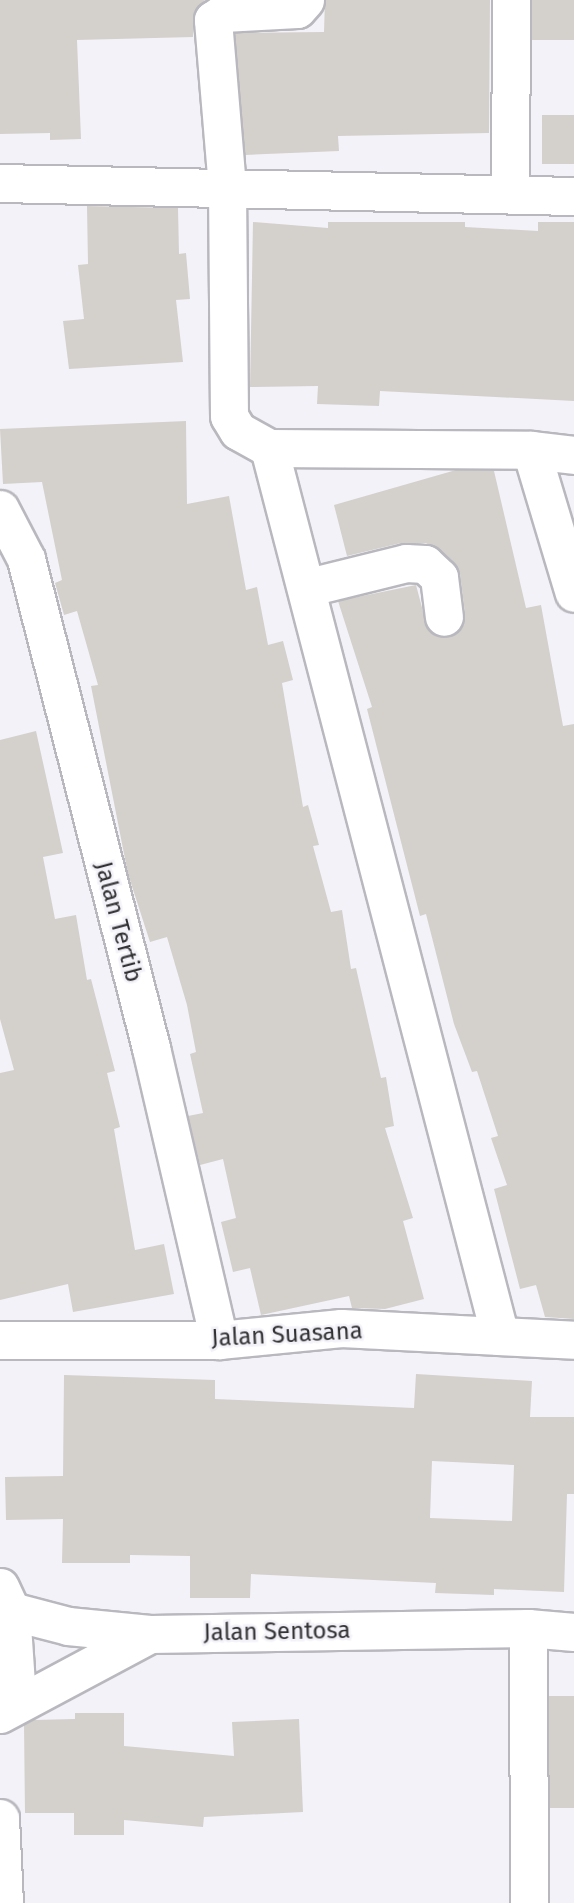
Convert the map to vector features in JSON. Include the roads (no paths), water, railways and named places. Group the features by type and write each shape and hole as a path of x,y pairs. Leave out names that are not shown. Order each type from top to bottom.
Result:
{"street":[{"path":"305,0 297,9 223,13 213,20 227,187 229,416 237,431 269,448 531,450 574,455"},
{"path":"510,193 511,0"},
{"path":"0,183 574,196"},
{"path":"269,448 309,587 500,1336"},
{"path":"531,450 574,593"},
{"name":"Jalan Tertib","path":"0,509 26,559 151,1048 219,1340"},
{"path":"309,587 406,564 425,564 439,577 444,617"},
{"name":"Jalan Suasana","path":"0,1340 219,1340 341,1328 574,1340"},
{"path":"5,1599 68,1626 150,1634"},
{"path":"0,1712 16,1684 5,1599"},
{"path":"528,1628 530,1903"},
{"name":"Jalan Sentosa","path":"0,1712 150,1634 528,1628 574,1632"},
{"path":"0,1818 4,1903"}]}
